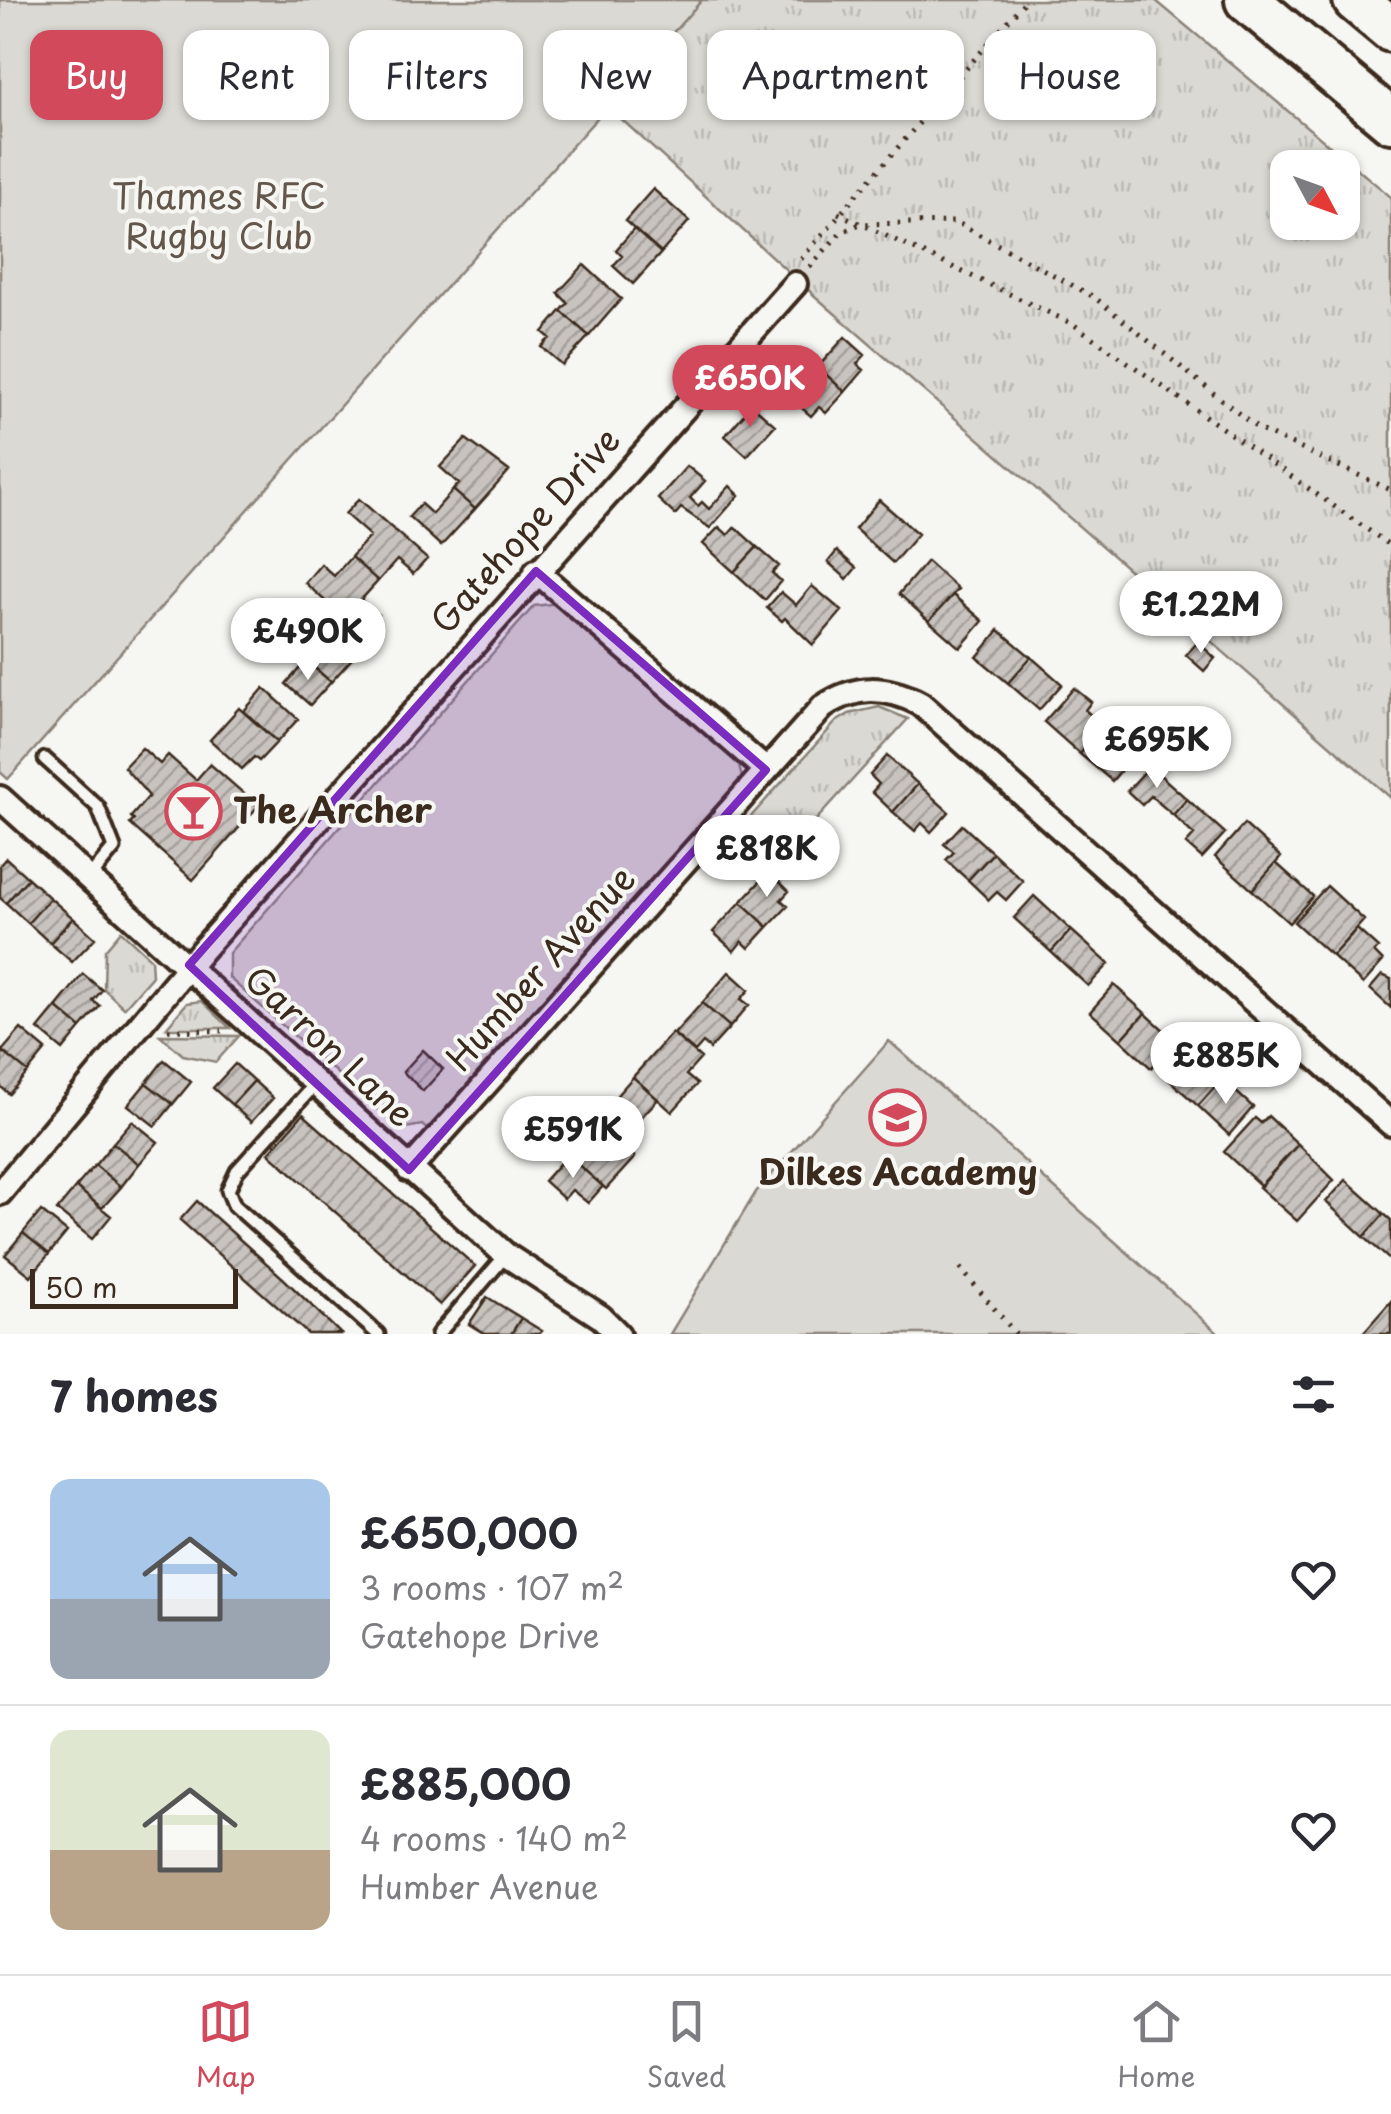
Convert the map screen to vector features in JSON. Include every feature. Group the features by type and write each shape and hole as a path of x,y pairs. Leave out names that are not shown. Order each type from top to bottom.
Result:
{"highway":[{"path":"1248,0 1391,121"},
{"path":"1355,0 1391,30"}],"street":[{"name":"Gatehope Drive","path":"0,1193 189,965 795,275"},
{"path":"536,571 766,770"},
{"name":"Humber Avenue","path":"410,1170 822,707 846,694 882,689 921,704 1391,1124"},
{"name":"Garron Lane","path":"0,798 506,1255 602,1317 618,1334"}],"lane":[{"path":"45,759 98,807 114,848 90,878"},
{"path":"318,1082 237,1171 228,1190 234,1205 378,1334"},
{"path":"438,1334 506,1255"}],"path":[{"path":"795,275 838,213 1026,0"},
{"path":"838,213 1073,324 1391,546"},
{"path":"795,275 840,232 860,224 956,222 1094,297 1258,430 1391,490"},
{"path":"157,1030 224,1031"},
{"path":"960,1268 1016,1334"}],"highlighted area":[{"path":"536,571 766,770 409,1170 189,965"}],"green space":[{"name":"Thames RFC Rugby Club","path":"0,0 702,0 675,30 543,30 543,120 595,120 8,779 0,772"},
{"path":"700,0 1155,0 1335,150 1270,150 1270,240 1360,240 1360,171 1391,197 1391,798 816,297 622,120 687,120 687,30 675,30"},
{"path":"559,603 737,758 742,778 431,1133 422,1125 400,1129 229,978 229,953 534,606"},
{"path":"879,707 908,719 775,865 737,832 836,722 849,714"},
{"path":"121,931 151,959 152,976 124,1008 104,989 105,950"},
{"path":"202,1001 230,1028 166,1028 187,1003"},
{"path":"160,1035 239,1036 216,1062 183,1055"},
{"name":"Dilkes Academy","path":"889,1041 1219,1334 670,1334 756,1192"}],"building":[{"path":"653,189 689,221 661,253 625,221"},
{"path":"634,229 661,253 633,284 613,266 622,256 616,250"},
{"path":"584,265 621,299 589,336 561,311 568,303 558,293"},
{"path":"561,311 589,336 562,365 541,347 550,338 543,332"},
{"path":"845,337 865,355 857,364 864,370 845,392 818,367"},
{"path":"818,367 845,392 826,413 819,407 811,416 790,398"},
{"path":"752,405 775,425 747,456 725,436"},
{"path":"466,439 509,471 475,509 453,490 459,484 440,467"},
{"path":"687,466 705,481 690,498 698,506 702,502 709,509 730,486 739,495 710,528 681,508 675,515 658,499"},
{"path":"453,490 475,509 441,546 409,517 421,504 432,514"},
{"path":"359,499 427,559 413,574 397,560 378,581 351,557 370,536 345,514"},
{"path":"879,500 918,534 893,563 855,529"},
{"path":"719,527 728,535 735,527 757,547 734,572 703,544"},
{"path":"757,547 779,566 772,573 781,581 765,600 734,572"},
{"path":"837,551 856,568 847,579 828,562"},
{"path":"351,557 378,581 361,600 378,615 362,634 305,583 321,564 334,576"},
{"path":"927,561 958,589 929,621 899,594"},
{"path":"812,586 842,611 813,645 785,618 782,621 767,608 781,592 796,605"},
{"path":"953,595 983,621 960,648 929,621"},
{"path":"328,609 366,643 331,682 292,648"},
{"path":"999,630 1031,657 1008,683 977,657"},
{"path":"1198,642 1215,658 1204,671 1186,655"},
{"path":"1031,657 1062,684 1039,710 1008,683"},
{"path":"306,661 331,682 310,705 286,684"},
{"path":"264,688 298,719 277,742 244,711"},
{"path":"1074,688 1091,702 1085,710 1104,726 1080,754 1044,722"},
{"path":"239,708 277,742 259,761 254,757 242,769 210,740"},
{"path":"1157,715 1171,727 1152,749 1138,737"},
{"path":"1104,726 1135,754 1112,781 1080,754"},
{"name":"The Archer","path":"142,748 160,764 168,755 196,780 210,764 258,806 193,880 130,824 134,820 131,817 149,796 124,767"},
{"path":"887,756 918,784 893,812 872,792 879,784 870,775"},
{"path":"1150,766 1187,799 1173,815 1151,796 1142,805 1127,791"},
{"path":"918,784 949,812 931,832 922,823 915,831 893,812"},
{"path":"1187,799 1225,833 1202,858 1186,844 1194,835 1173,815"},
{"path":"1244,824 1281,857 1252,890 1215,857"},
{"path":"962,825 993,853 968,880 946,860 954,852 944,844"},
{"path":"993,853 1023,881 1006,900 997,892 989,900 968,880"},
{"path":"6,858 28,878 6,903 0,898 0,865"},
{"path":"1276,863 1313,896 1289,923 1252,890"},
{"path":"769,872 789,891 781,900 788,906 768,927 741,902"},
{"path":"28,878 50,898 28,923 6,903"},
{"path":"1327,886 1364,920 1332,956 1294,922"},
{"path":"1034,896 1071,930 1051,952 1014,918"},
{"path":"50,898 73,918 50,943 28,923"},
{"path":"741,902 768,927 749,948 742,941 734,951 713,932"},
{"path":"73,918 95,938 72,962 50,943"},
{"path":"1357,929 1378,948 1374,952 1383,961 1363,984 1332,956"},
{"path":"1071,930 1109,964 1088,986 1051,952"},
{"path":"729,972 749,990 741,999 749,1005 730,1027 702,1003"},
{"path":"83,974 102,990 93,1001 100,1006 81,1028 56,1007"},
{"path":"1382,975 1391,979 1391,1008 1370,989"},
{"path":"1114,985 1145,1013 1121,1040 1090,1012"},
{"path":"702,1003 730,1027 710,1049 703,1043 695,1052 674,1034"},
{"path":"56,1007 81,1028 63,1050 38,1029"},
{"path":"1145,1013 1176,1041 1151,1068 1121,1040"},
{"path":"21,1029 46,1050 28,1072 2,1051"},
{"path":"672,1033 701,1058 686,1075 697,1084 672,1112 633,1077"},
{"path":"423,1050 443,1069 423,1091 403,1072"},
{"path":"2,1051 28,1072 9,1094 0,1086"},
{"path":"1192,1051 1222,1079 1198,1106 1167,1078"},
{"path":"164,1060 191,1082 173,1104 146,1083"},
{"path":"235,1064 254,1081 232,1105 213,1088"},
{"path":"633,1077 658,1099 635,1124 611,1102"},
{"path":"1222,1079 1253,1107 1229,1135 1198,1106"},
{"path":"254,1081 273,1098 251,1122 232,1105"},
{"path":"146,1083 173,1104 155,1126 128,1105"},
{"path":"303,1114 475,1266 440,1305 269,1153"},
{"path":"1268,1116 1298,1144 1261,1186 1224,1152 1255,1118 1261,1123"},
{"path":"132,1121 158,1142 139,1164 113,1143"},
{"path":"596,1122 635,1157 606,1189 567,1155"},
{"path":"113,1143 139,1164 121,1187 95,1165"},
{"path":"1298,1144 1334,1180 1297,1221 1259,1187"},
{"path":"567,1155 603,1186 588,1203 572,1190 564,1199 544,1181"},
{"path":"95,1165 121,1187 102,1208 76,1187"},
{"path":"1346,1180 1384,1214 1364,1237 1326,1202"},
{"path":"76,1187 111,1216 92,1239 57,1210"},
{"path":"197,1201 341,1334 308,1334 180,1220"},
{"path":"41,1211 67,1232 49,1254 23,1233"},
{"path":"1384,1214 1391,1220 1391,1261 1364,1237"},
{"path":"23,1233 49,1254 31,1276 5,1255"},
{"path":"487,1297 521,1318 511,1334 485,1334 469,1324"},
{"path":"1391,1301 1391,1334 1362,1334"},
{"path":"521,1318 542,1331 511,1334"}],"place":[{"name":"The Archer","path":"194,811"},
{"name":"Dilkes Academy","path":"898,1117"}]}
